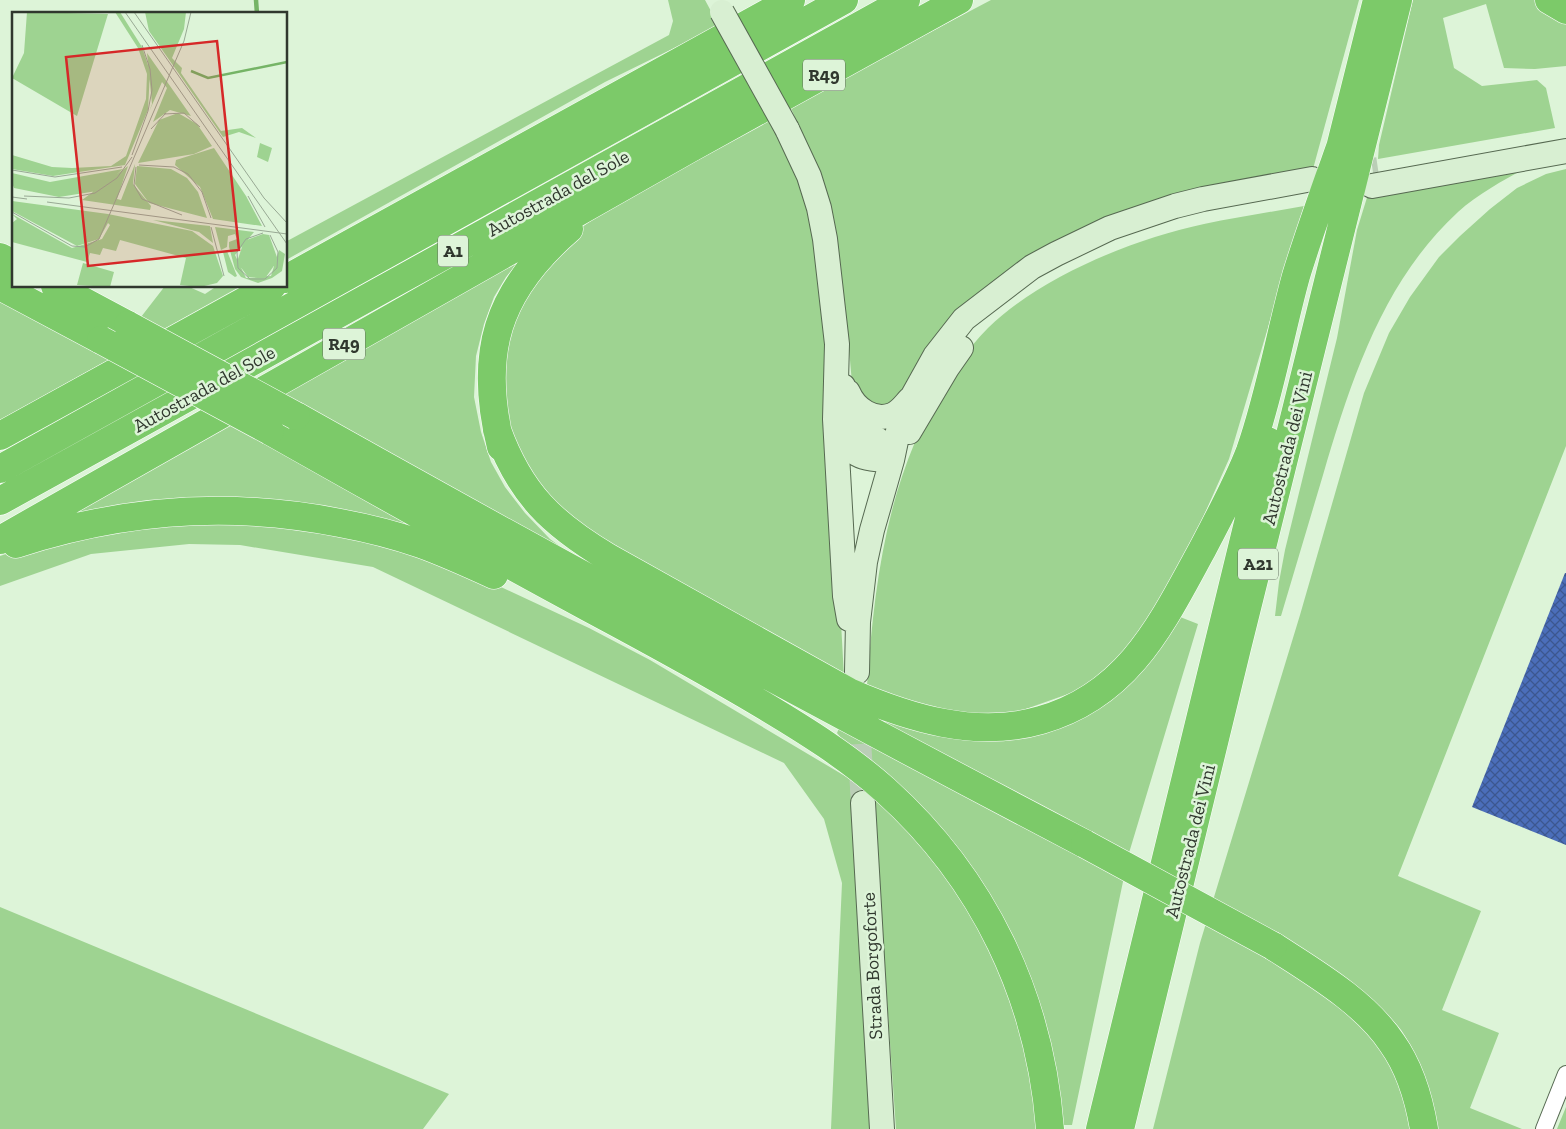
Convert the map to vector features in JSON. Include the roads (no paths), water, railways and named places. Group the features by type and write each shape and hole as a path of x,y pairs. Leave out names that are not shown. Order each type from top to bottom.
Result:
{"highway":[{"path":"288,277 791,0"},
{"name":"Autostrada del Sole","path":"0,469 844,0"},
{"name":"Autostrada del Sole","path":"0,501 906,0"},
{"name":"R49","path":"0,540 688,149 959,0"},
{"name":"Autostrada dei Vini","path":"1100,1129 1377,0"},
{"name":"Autostrada dei Vini","path":"1120,1129 1398,0"},
{"path":"1549,0 1566,10"},
{"path":"497,430 510,463 521,481 542,508 580,541 849,692 918,717 960,726 1002,728 1042,720 1080,704 1109,684 1131,665 1164,621 1225,505 1249,451 1264,404 1296,276 1343,139"},
{"path":"688,149 628,192 572,227 547,249 526,273 508,302 498,330 492,383 492,401 497,430 503,454 515,482 536,512 557,533 656,599 720,636 794,690"},
{"path":"0,257 12,263"},
{"path":"0,286 270,431 430,522 711,674 825,744 885,790 938,845 965,879 1005,950 1033,1025 1048,1104 1050,1129"},
{"path":"59,288 296,416 442,499 794,690 1273,946 1340,992 1378,1026 1392,1042 1404,1063 1420,1108 1424,1129"},
{"path":"0,436 268,288"},
{"path":"0,549 95,522 182,511 266,512 309,517 350,525 420,544 467,563 581,618 719,691 784,718"}],"main road":[{"path":"719,6 787,129 809,176 819,208 825,239 845,402 848,412 860,428 883,443 892,460"},
{"path":"1566,135 1375,178 1566,151"},
{"path":"857,672 859,607 865,562 892,460 901,417 935,356 964,319 1012,282 1056,254 1110,228 1175,206 1203,199 1309,187 1133,235 1080,258 1034,284 992,317 961,348 892,460"},
{"path":"839,354 846,389 861,410 876,416 892,415 911,398"},
{"path":"839,354 835,419 845,596 857,648"},
{"path":"835,419 842,437 854,452 861,457 869,459 892,460"},
{"name":"Strada Borgoforte","path":"863,803 882,1129"}],"street":[{"path":"1544,1129 1566,1074"}],"waterway":[{"path":"256,0 257,12"}],"tunnel":[{"path":"1337,175 1378,169"},
{"path":"857,708 863,803"}]}
